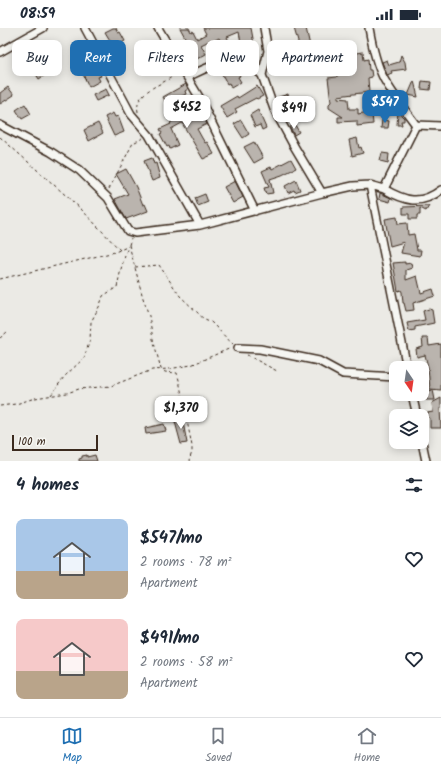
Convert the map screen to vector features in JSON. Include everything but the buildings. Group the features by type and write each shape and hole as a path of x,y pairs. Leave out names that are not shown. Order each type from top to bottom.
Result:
{"street":[{"path":"0,52 43,28"},
{"path":"85,28 132,114 149,136 200,225"},
{"path":"158,28 199,97 255,211"},
{"path":"262,75 268,51 264,28"},
{"path":"368,28 383,78 416,125"},
{"path":"187,77 210,67 229,62 241,62 250,65 262,75 274,109 322,193"},
{"path":"0,125 50,152 79,170 108,198 128,231 132,233 200,225 353,186 370,185 384,189 400,198 411,201 433,195 441,190"},
{"path":"416,125 441,126"},
{"path":"384,189 416,125"},
{"path":"370,185 406,361"},
{"path":"238,348 260,349 319,362 343,374 389,376"},
{"path":"423,449 426,461"}],"path":[{"path":"0,137 80,208 120,250"},
{"path":"50,395 64,377 84,358 90,340 91,322 100,305 102,296 117,287 132,233"},
{"path":"0,279 120,250 129,246"},
{"path":"129,246 149,316 152,338 161,369 165,372 177,373 179,380 192,446 192,452 188,461"},
{"path":"135,267 159,265 182,299 201,317 211,321 221,333 254,360 276,371"},
{"path":"0,338 7,332"},
{"path":"0,406 16,404 35,398 67,393 79,389 111,386 152,370 191,365 227,349 234,347 238,348"}]}
